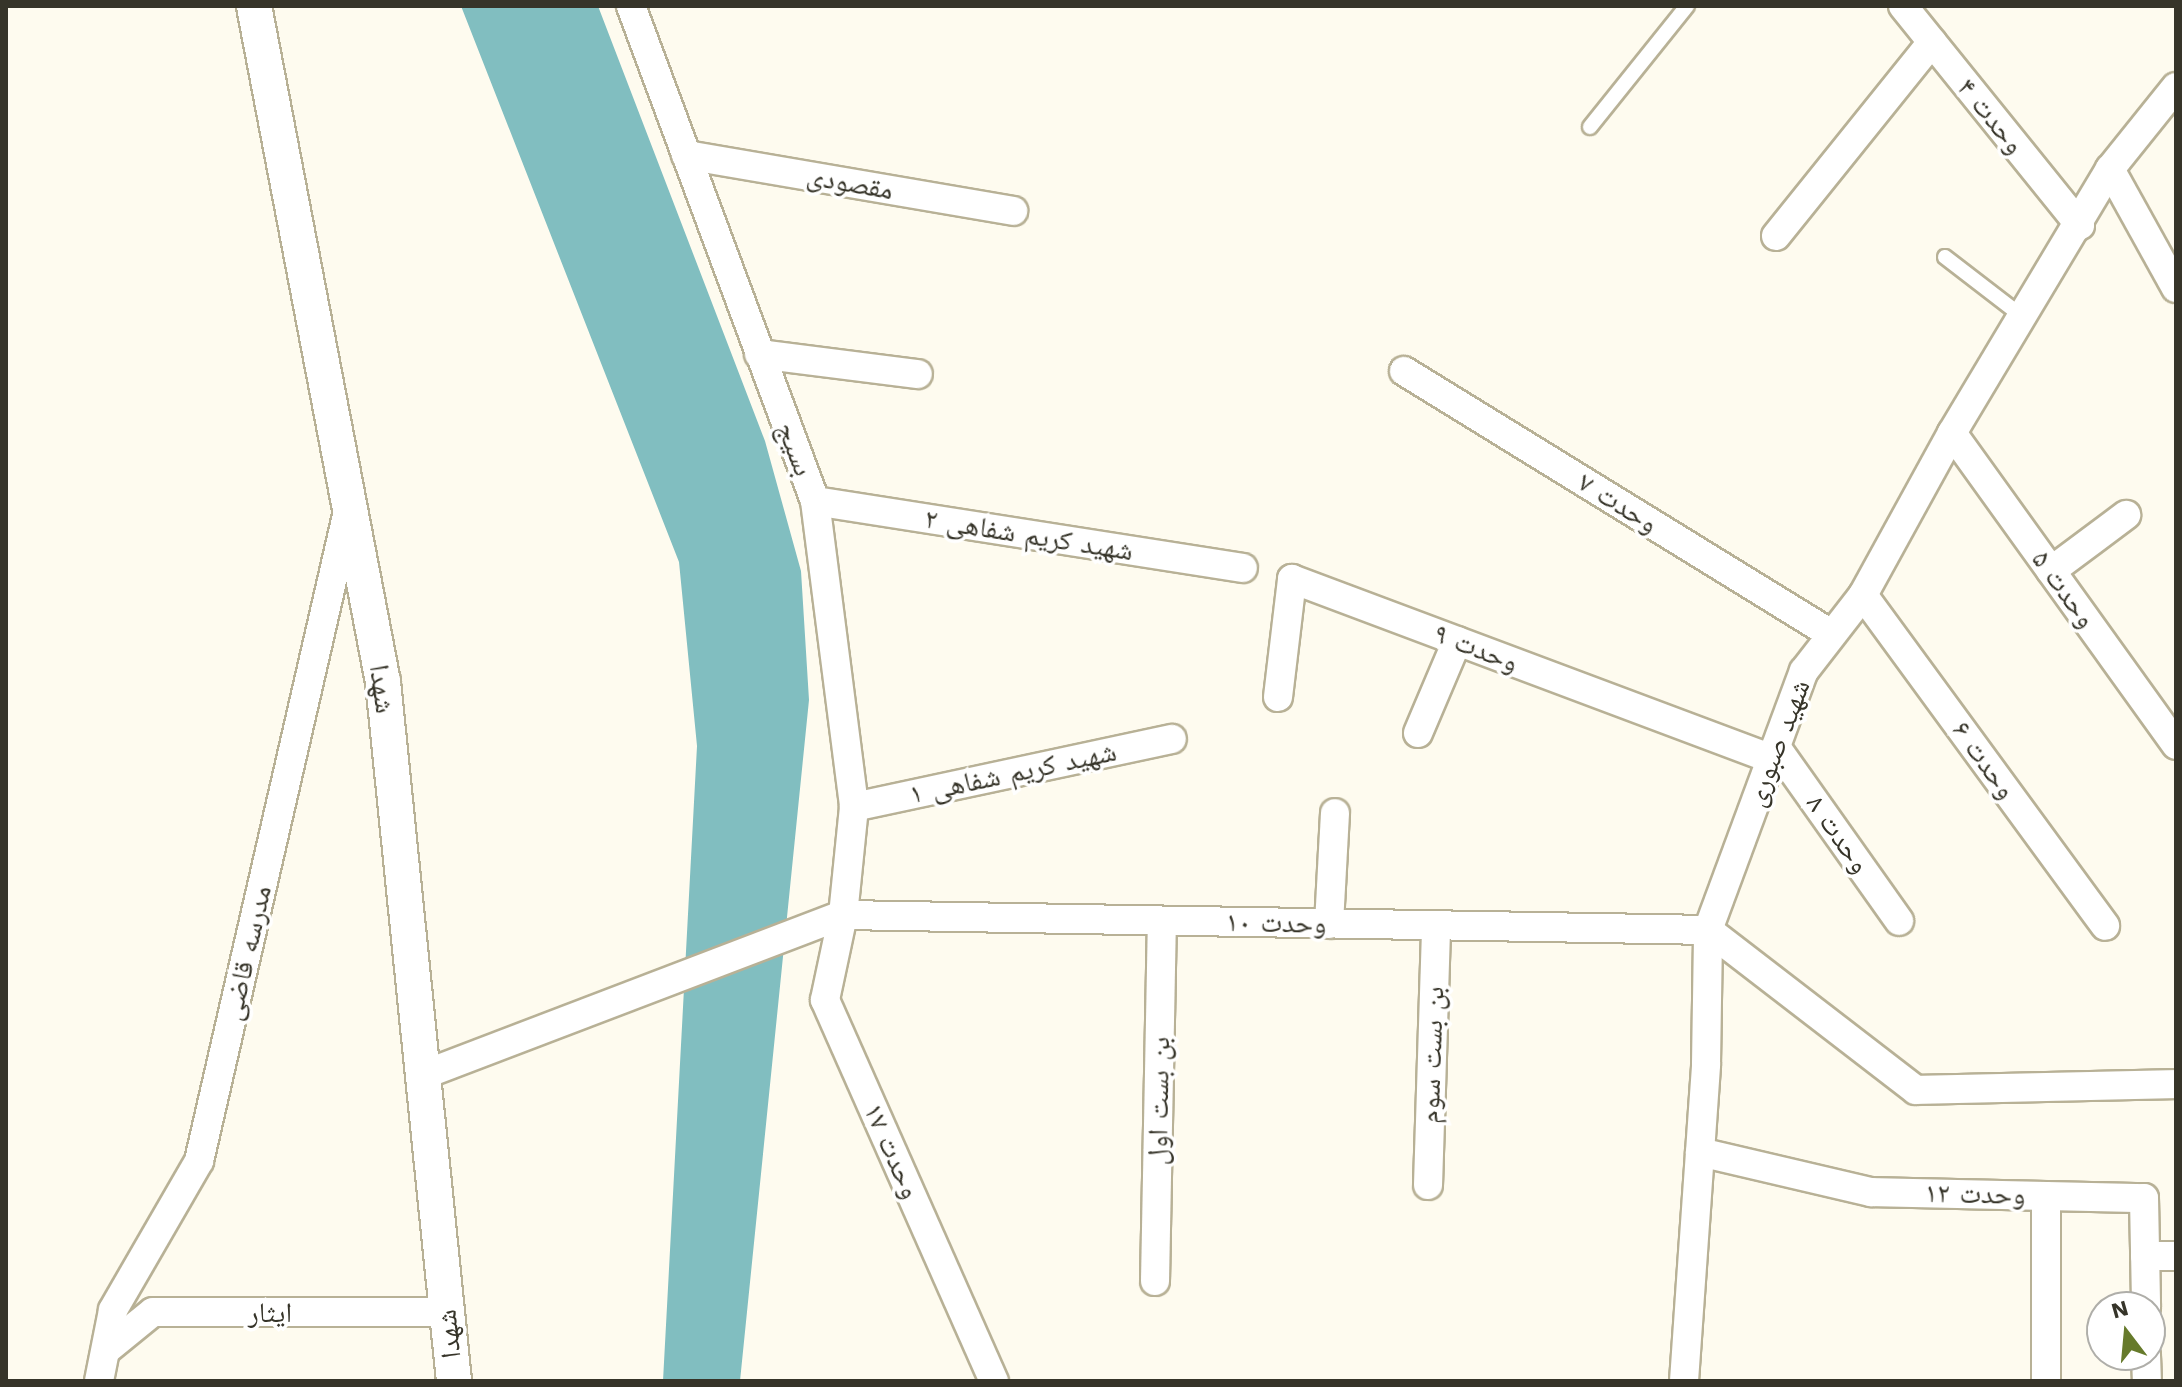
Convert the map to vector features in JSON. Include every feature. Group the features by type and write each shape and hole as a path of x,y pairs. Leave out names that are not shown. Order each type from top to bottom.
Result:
{"street":[{"name":"شهدا","path":"254,6 383,682 454,1381"},
{"name":"بسیج","path":"631,6 815,501 854,807 843,915"},
{"name":"وحدت ۴","path":"1903,6 2080,225"},
{"path":"1776,236 1932,42"},
{"name":"شهید صبوری","path":"1684,1381 1700,1152 1708,930 1804,671 1863,595 1952,433 2080,225 2110,169 2176,87"},
{"name":"مقصودی","path":"686,155 1013,211"},
{"path":"2110,169 2176,288"},
{"path":"759,354 918,374"},
{"name":"وحدت ۷","path":"1404,371 1831,634"},
{"name":"وحدت ۵","path":"1952,433 2176,745"},
{"name":"شهید کریم شفاهی ۲","path":"815,501 1243,568"},
{"name":"مدرسه قاضی","path":"99,1381 113,1310 199,1161 349,507"},
{"path":"2051,571 2126,515"},
{"name":"وحدت ۹","path":"1278,697 1292,579 1774,753"},
{"name":"وحدت ۶","path":"1863,595 2105,926"},
{"path":"1418,733 1457,641"},
{"name":"شهید کریم شفاهی ۱","path":"854,807 1172,739"},
{"name":"وحدت ۸","path":"1774,753 1899,921"},
{"path":"1329,924 1335,813"},
{"path":"423,1075 599,1004 843,915"},
{"name":"وحدت ۱۰","path":"843,915 1708,930"},
{"name":"وحدت ۱۷","path":"843,915 825,1000 994,1381"},
{"name":"بن بست اول","path":"1155,1281 1162,921"},
{"name":"بن بست سوم","path":"1428,1185 1436,925"},
{"path":"1708,930 1916,1090 2176,1084"},
{"name":"وحدت ۱۲","path":"1700,1152 1871,1192 2144,1198 2146,1291"},
{"path":"2046,1196 2046,1381"},
{"path":"2145,1256 2176,1256"},
{"name":"ایثار","path":"106,1350 153,1312 447,1312"}],"lane":[{"path":"1590,127 1687,6"},
{"path":"1945,257 2023,317"}],"water":[{"path":"461,6 598,6 765,441 801,571 809,700 740,1381 663,1381 697,746 679,562"}]}
